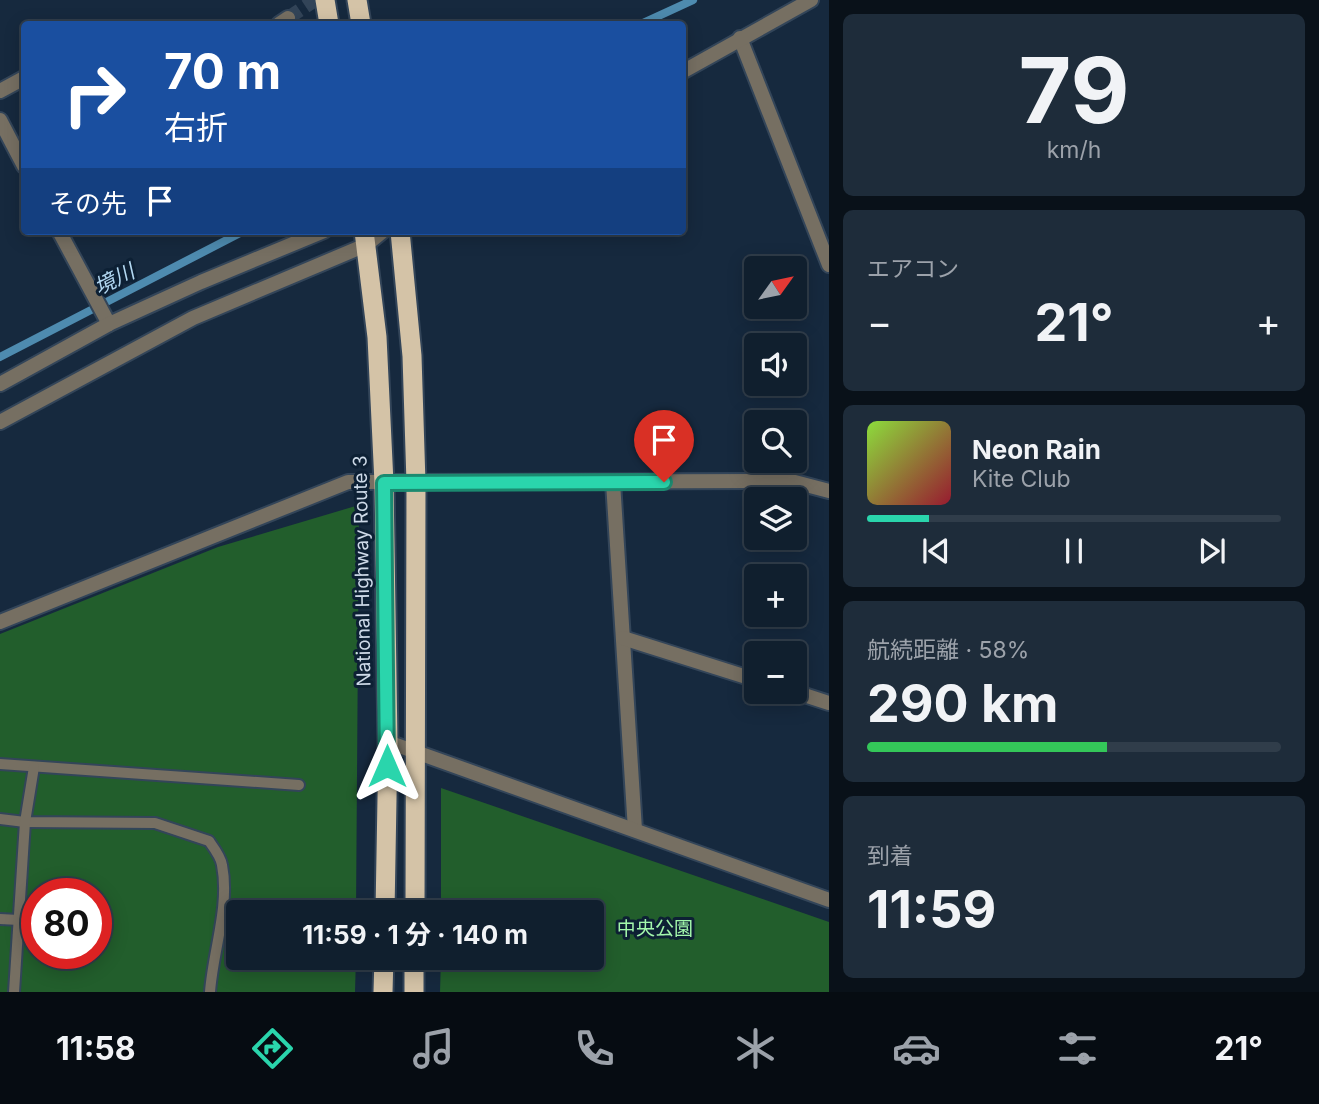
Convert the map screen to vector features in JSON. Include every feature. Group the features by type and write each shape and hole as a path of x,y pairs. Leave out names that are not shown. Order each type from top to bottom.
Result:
{"highway":[{"path":"324,0 328,21"},
{"path":"357,0 360,21"},
{"path":"400,235 412,356 416,483 415,900"},
{"name":"National Highway Route 3","path":"365,238 377,337 384,483 388,741 385,900"},
{"path":"383,992 384,970"},
{"path":"414,970 414,992"}],"street":[{"path":"686,70 810,0"},
{"path":"740,38 829,265"},
{"path":"0,91 21,80"},
{"path":"0,120 21,160"},
{"path":"61,235 109,324"},
{"path":"0,384 109,324 314,235"},
{"path":"0,422 193,318 365,238"},
{"path":"0,622 348,482 791,481 829,491"},
{"path":"613,482 635,830"},
{"path":"623,638 744,676"},
{"path":"807,696 829,703"},
{"path":"388,741 829,900"}],"lane":[{"path":"0,764 299,785"},
{"path":"14,992 25,822 34,767"},
{"path":"0,819 25,822 156,823 209,841 222,862 224,896 210,992"},
{"path":"0,919 19,920"}],"green space":[{"path":"359,505 356,900 226,900 226,970 356,970 355,992 0,992 0,634 218,547"},
{"name":"中央公園","path":"441,788 829,922 829,992 440,992 441,970 604,970 604,900 441,900"}],"waterway":[{"name":"境川","path":"648,21 693,0"},
{"name":"境川","path":"0,357 236,235"}],"tunnel":[{"path":"288,18 315,0"}],"route":[{"path":"387,766 384,483 664,482"}]}
